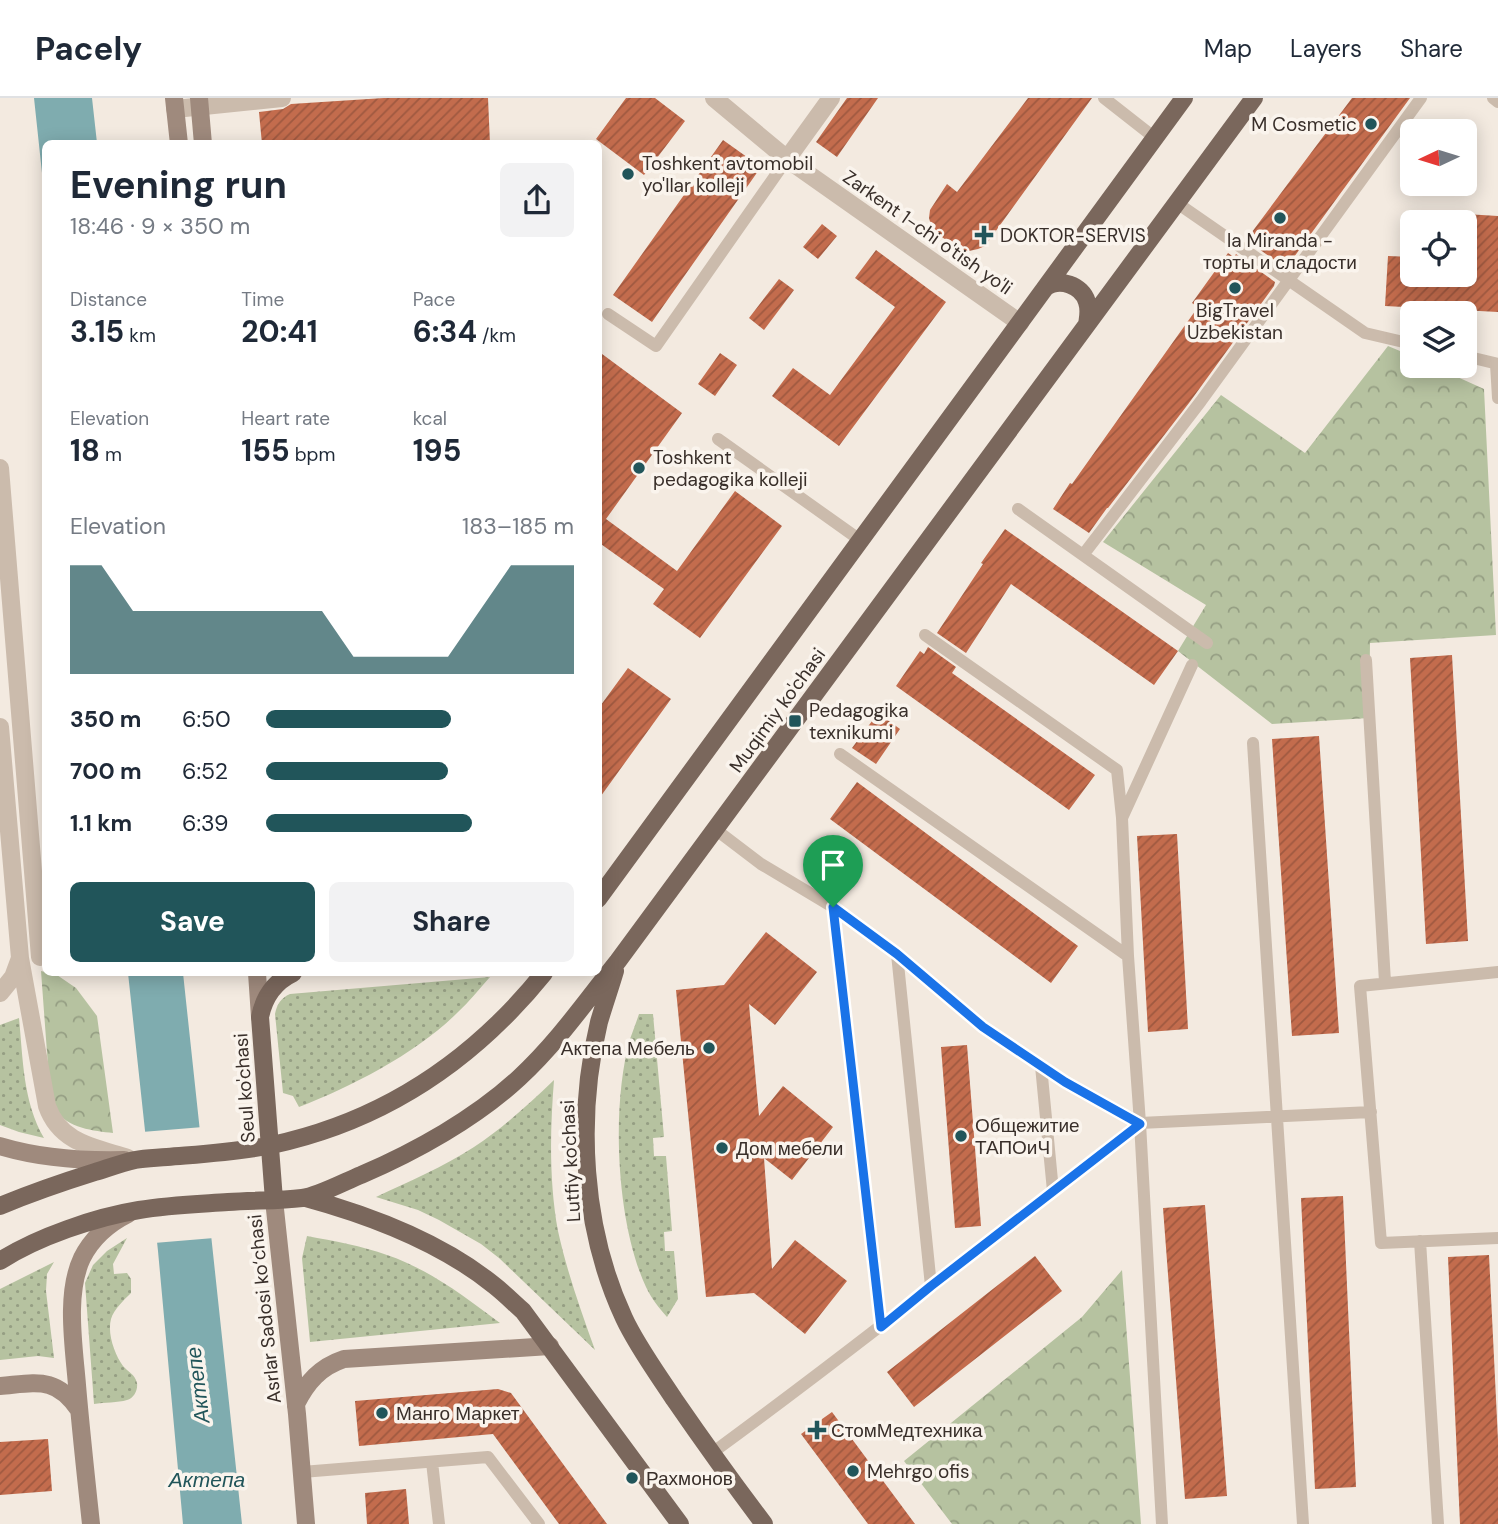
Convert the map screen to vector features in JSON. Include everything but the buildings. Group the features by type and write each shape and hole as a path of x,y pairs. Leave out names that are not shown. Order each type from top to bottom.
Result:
{"main road":[{"name":"Muqimiy ko'chasi","path":"602,894 1184,98"},
{"name":"Muqimiy ko'chasi","path":"0,1261 28,1245 57,1234 139,1210 306,1198 399,1158 467,1118 519,1078 561,1034 618,961 1254,98"},
{"path":"1045,288 1050,284 1061,283 1079,290 1088,306 1087,325"},
{"path":"602,888 614,878"},
{"name":"Lutfiy ko'chasi","path":"618,961 600,1021 588,1091 586,1121 593,1223 606,1272 625,1320 649,1361 764,1524"},
{"path":"260,1017 264,1002 272,989 287,976"},
{"path":"0,1206 65,1181 135,1160 270,1145 335,1128 406,1095 457,1060 479,1043 541,976"},
{"name":"Seul ko'chasi","path":"260,1017 274,1200"},
{"path":"306,1198 354,1212 402,1231 461,1262 494,1285 523,1311 680,1524"}],"street":[{"path":"179,140 175,103 282,98"},
{"name":"Zarkent 1-chi o'tish yo'li","path":"714,98 787,159 1020,323"},
{"path":"787,159 831,98"},
{"path":"199,102 203,140"},
{"path":"0,468 40,957"},
{"path":"0,727 5,836 20,958 43,1090 53,1120 65,1134 82,1143 135,1160"},
{"path":"0,993 13,977 20,958"},
{"name":"Seul ko'chasi","path":"257,976 260,1017"},
{"path":"0,1146 51,1157 104,1161 135,1160"},
{"name":"Asrlar Sadosi ko‘chasi","path":"274,1200 297,1414"},
{"path":"91,1524 79,1410 74,1289 82,1258 90,1244 104,1229 139,1210"},
{"name":"Asrlar Sadosi ko‘chasi","path":"306,1524 296,1404 311,1379 325,1366 344,1359 550,1346"},
{"path":"0,1386 48,1381 68,1368 75,1354"},
{"path":"34,1383 53,1386 63,1391 79,1410"}],"lane":[{"path":"1104,98 1155,138"},
{"path":"1083,555 1201,401 1421,98"},
{"path":"1493,98 1498,102"},
{"path":"608,314 656,346 787,159"},
{"path":"1177,203 1364,332 1400,341"},
{"path":"1477,359 1497,364 1498,398"},
{"path":"718,439 860,540"},
{"path":"1018,509 1207,643"},
{"path":"925,635 1117,770 1122,818 1162,1524"},
{"path":"1366,660 1385,982"},
{"path":"1122,818 1192,665"},
{"path":"1253,743 1303,1524"},
{"path":"839,754 1128,956"},
{"path":"715,829 761,863 833,907 897,954 983,1027 1065,1082 1140,1124 1371,1112"},
{"path":"833,907 881,1327"},
{"path":"897,954 931,1286"},
{"path":"1498,972 1360,986 1381,1243 1498,1238"},
{"path":"1041,1066 1053,1191"},
{"path":"712,1453 881,1327 1140,1124"},
{"path":"1420,1241 1438,1524"},
{"path":"302,1472 488,1457 539,1524"},
{"path":"432,1462 439,1524"}],"green space":[{"path":"1388,346 1400,351 1400,378 1460,378 1484,389 1496,635 1370,643 1369,718 1272,724 1178,651 1206,605 1103,542 1221,395 1305,453"},
{"path":"41,971 42,976 58,976 76,988 97,1016 113,1133 90,1130 67,1121 55,1108 50,1093"},
{"path":"490,977 441,1028 382,1068 299,1107 293,1096 283,1093 275,1014 280,1002 290,994"},
{"path":"639,1014 653,1014 664,1137 653,1138 654,1156 666,1156 672,1231 664,1232 665,1251 674,1251 678,1299 667,1317 648,1291 636,1261 623,1198 620,1097 630,1039"},
{"path":"19,1018 28,1095 44,1138 0,1125 0,1025"},
{"path":"554,1080 551,1156 555,1212 566,1261 595,1350 481,1244 418,1210 376,1197 474,1147 516,1115"},
{"path":"307,1236 368,1249 402,1261 446,1284 500,1323 310,1342 302,1258"},
{"path":"127,1238 113,1264 114,1274 127,1273 131,1279 131,1293 114,1312 110,1331 117,1356 135,1377 137,1388 134,1396 127,1400 94,1404 85,1283 93,1265 107,1251"},
{"path":"54,1262 47,1274 46,1291 54,1358 38,1356 0,1360 0,1289"},
{"path":"1122,1270 1141,1524 952,1524 904,1461 1082,1317"}],"water":[{"path":"34,98 92,98 97,140 42,140 42,173"},
{"name":"Актепа","path":"128,976 183,976 242,1524 183,1524 158,1251"}],"pier":[{"path":"203,1127 214,1238 154,1243 142,1132"}],"place":[{"name":"M Cosmetic","path":"1371,124"},
{"name":"Toshkent avtomobil yo'llar kolleji","path":"628,174"},
{"name":"la Miranda - торты и сладости","path":"1280,218"},
{"name":"DOKTOR-SERVIS","path":"984,235"},
{"name":"BigTravel Uzbekistan","path":"1235,288"},
{"name":"Toshkent pedagogika kolleji","path":"639,468"},
{"name":"Pedagogika texnikumi","path":"795,721"},
{"name":"Актепа Мебель","path":"709,1048"},
{"name":"Общежитие ТАПОиЧ","path":"961,1136"},
{"name":"Дом мебели","path":"722,1148"},
{"name":"Манго Маркет","path":"382,1413"},
{"name":"СтомМедтехника","path":"817,1430"},
{"name":"Mehrgo ofis","path":"853,1471"},
{"name":"Рахмонов","path":"632,1478"}],"route":[{"path":"833,907 897,954 983,1027 1065,1082 1140,1124 881,1327 862,1159 833,907"}],"water label":[{"name":"Актепе","path":"198,1385"}]}
